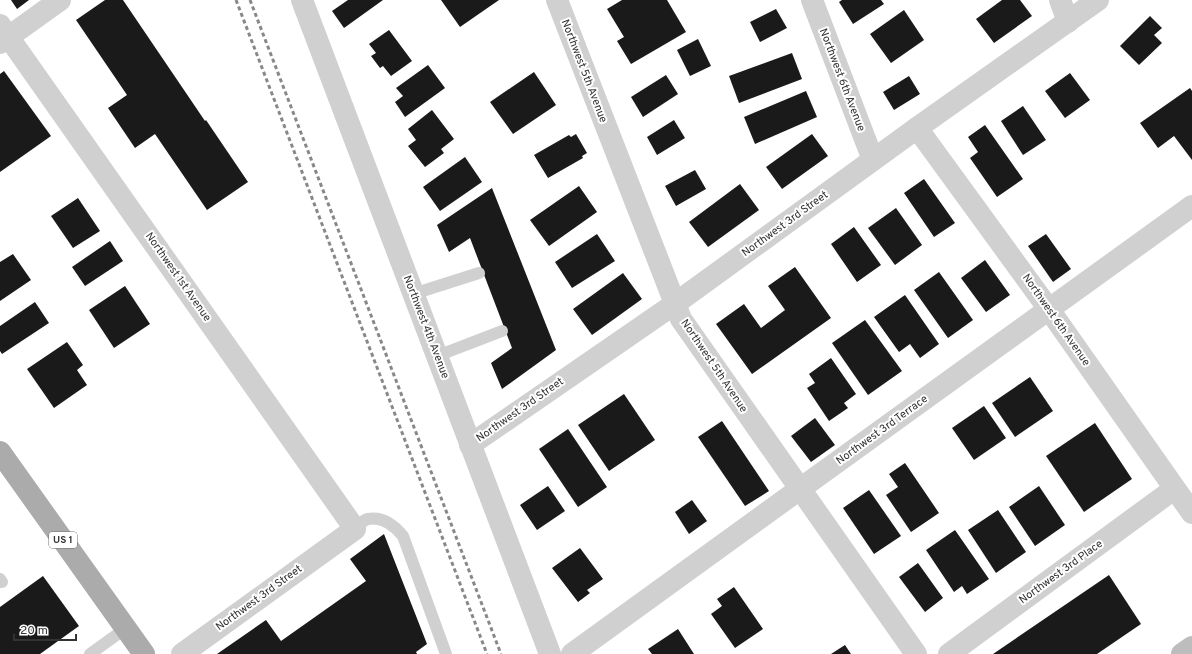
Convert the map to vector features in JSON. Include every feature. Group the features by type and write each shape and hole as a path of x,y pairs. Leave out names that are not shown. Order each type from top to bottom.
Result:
{"main road":[{"name":"US 1","path":"0,452 144,654"}],"street":[{"path":"3,35 60,0"},
{"name":"Northwest 4th Avenue","path":"302,0 550,654"},
{"name":"Northwest 5th Avenue","path":"557,0 681,319 916,654"},
{"name":"Northwest 6th Avenue","path":"812,0 873,160"},
{"path":"1060,0 1068,22"},
{"name":"Northwest 3rd Street","path":"470,445 676,303 917,128 1098,0"},
{"name":"Northwest 1st Avenue","path":"3,35 355,529"},
{"name":"Northwest 6th Avenue","path":"917,128 1048,308 1174,490 1192,513"},
{"name":"Northwest 3rd Terrace","path":"572,654 800,490 1048,308 1192,206"},
{"name":"Northwest 3rd Place","path":"949,654 1174,490"},
{"name":"Northwest 3rd Street","path":"182,654 355,529"},
{"path":"1182,654 1192,646"}],"lane":[{"path":"413,294 479,273"},
{"path":"437,356 502,331"},
{"path":"355,529 367,519 381,520 394,525 403,536 446,654"},
{"path":"90,654 126,628"}],"building":[{"path":"11,0 29,0 17,9"},
{"path":"105,0 123,0 248,182 207,210 155,134 135,148 108,108 127,95 76,20"},
{"path":"348,0 383,0 344,28 332,11"},
{"path":"441,0 499,0 460,27"},
{"path":"622,0 667,0 686,32 631,64 617,41 624,37 607,9"},
{"path":"842,0 881,0 884,4 853,24 839,2"},
{"path":"1002,0 1020,0 1032,16 994,43 976,19"},
{"path":"776,9 787,28 760,42 750,22"},
{"path":"904,10 924,40 891,63 870,34"},
{"path":"1150,16 1162,28 1154,35 1162,43 1139,65 1120,46"},
{"path":"389,30 412,61 391,76 383,66 380,68 371,56 376,53 369,44"},
{"path":"698,39 711,66 690,76 677,50"},
{"path":"792,53 802,79 739,103 729,76"},
{"path":"428,65 445,88 405,117 395,102 403,96 396,88"},
{"path":"4,71 51,136 0,172 0,74"},
{"path":"534,72 556,105 513,134 490,102"},
{"path":"1070,73 1090,100 1065,118 1045,91"},
{"path":"666,75 678,94 643,117 631,97"},
{"path":"909,76 920,94 894,110 883,92"},
{"path":"1190,88 1192,91 1192,160 1174,136 1158,148 1140,123"},
{"path":"806,91 817,117 755,144 744,117"},
{"path":"1023,106 1046,140 1023,155 1001,121"},
{"path":"432,110 454,139 441,149 444,153 425,167 408,146 416,140 408,129"},
{"path":"674,120 685,138 657,155 647,137"},
{"path":"985,125 1023,179 997,197 970,158 978,152 968,137"},
{"path":"576,134 587,153 582,156 583,158 548,178 534,155 569,135 571,137"},
{"path":"812,134 828,156 782,189 766,167"},
{"path":"465,157 482,182 440,211 423,187"},
{"path":"695,170 706,189 676,206 665,186"},
{"path":"924,179 955,223 934,237 904,193"},
{"path":"740,184 759,210 708,247 689,222"},
{"path":"579,186 597,212 549,246 530,220"},
{"path":"492,188 556,350 502,389 491,363 512,348 470,238 449,252 437,225"},
{"path":"78,198 100,231 73,248 51,216"},
{"path":"896,208 922,245 895,265 868,228"},
{"path":"854,227 881,265 857,282 831,244"},
{"path":"597,234 615,261 572,288 555,262"},
{"path":"1046,234 1071,269 1053,282 1028,246"},
{"path":"110,241 123,261 85,286 72,267"},
{"path":"13,254 31,280 0,301 0,262"},
{"path":"985,260 1010,295 986,312 961,278"},
{"path":"795,267 831,318 752,374 716,324 744,304 761,328 785,310 768,286"},
{"path":"939,272 973,320 948,338 914,290"},
{"path":"623,273 642,299 592,335 573,309"},
{"path":"125,286 150,324 114,348 89,310"},
{"path":"905,295 939,344 920,358 910,344 899,352 874,317"},
{"path":"35,302 49,323 2,354 0,351 0,326"},
{"path":"865,320 902,371 868,395 832,343"},
{"path":"67,342 83,365 77,370 87,385 54,408 27,369"},
{"path":"831,358 856,394 844,403 848,408 829,421 807,388 815,383 809,374"},
{"path":"1030,377 1053,411 1015,437 992,403"},
{"path":"624,394 655,440 609,471 578,425"},
{"path":"984,406 1006,438 974,460 952,428"},
{"path":"815,418 835,445 811,462 791,436"},
{"path":"722,421 769,491 745,506 698,437"},
{"path":"1095,423 1132,479 1084,512 1046,456"},
{"path":"568,429 607,487 578,507 539,449"},
{"path":"905,463 939,513 911,532 886,495 898,487 889,474"},
{"path":"548,486 565,511 537,530 520,505"},
{"path":"1039,486 1065,525 1035,546 1009,507"},
{"path":"869,490 901,536 874,554 843,508"},
{"path":"692,500 707,521 689,534 675,512"},
{"path":"998,510 1026,552 996,573 968,530"},
{"path":"955,530 989,579 967,594 962,586 954,592 926,550"},
{"path":"384,534 427,644 416,652 417,654 217,654 266,620 281,641 366,581 350,559"},
{"path":"580,548 603,579 587,590 590,593 578,602 552,568"},
{"path":"918,563 943,598 925,612 899,577"},
{"path":"1109,575 1141,624 1097,654 993,654"},
{"path":"43,576 79,626 40,654 0,654 0,607"},
{"path":"734,587 763,629 735,648 711,614 722,606 717,599"},
{"path":"678,629 694,654 652,654 648,649"},
{"path":"845,645 851,654 831,654"}],"railway":[{"path":"236,0 487,654"},
{"path":"250,0 501,654"}]}
